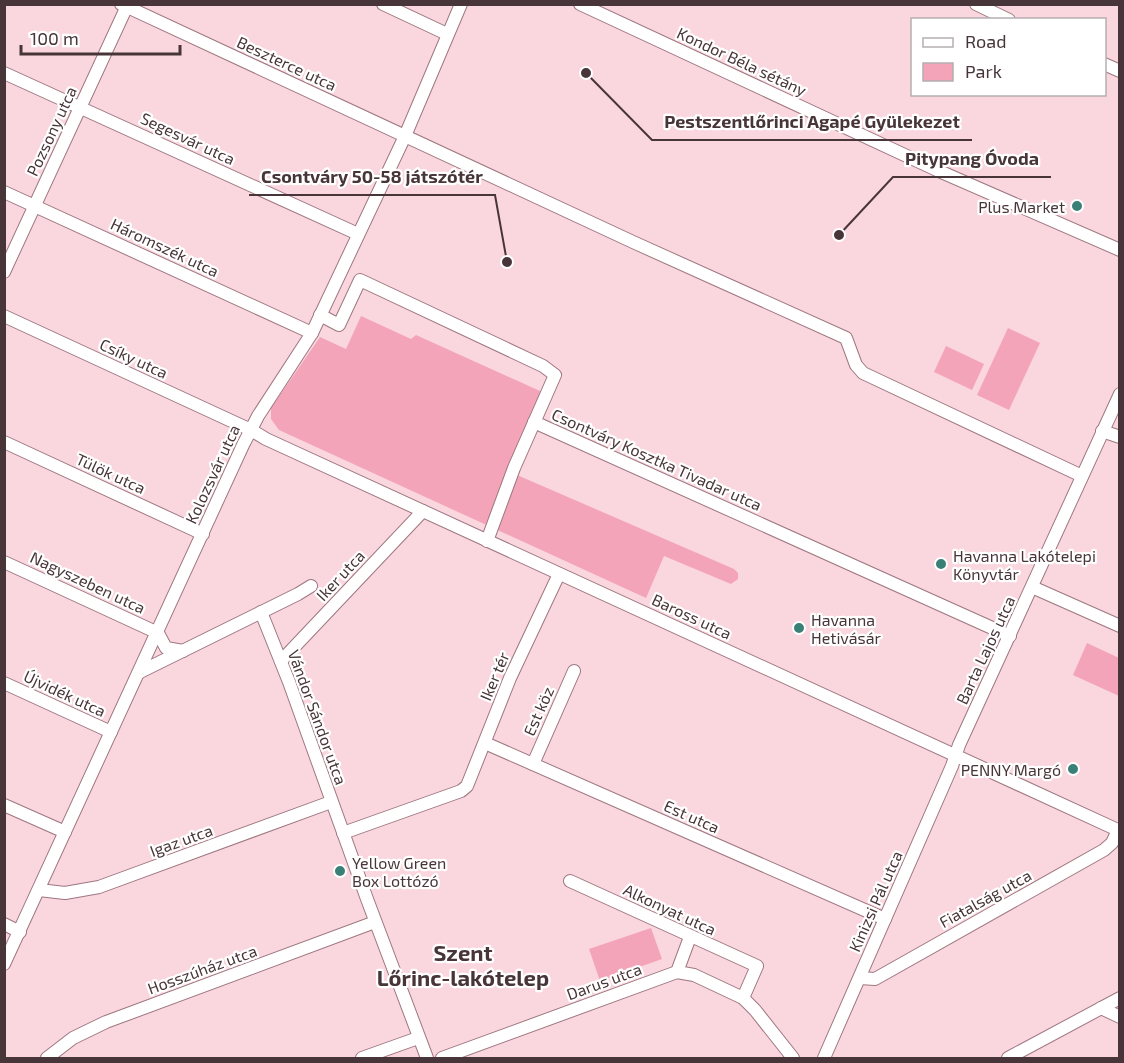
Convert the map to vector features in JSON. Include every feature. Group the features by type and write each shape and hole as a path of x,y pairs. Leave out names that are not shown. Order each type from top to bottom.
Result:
{"street":[{"path":"383,4 447,34"},
{"name":"Kolozsvár utca","path":"4,964 251,430 312,333 405,136 461,4"},
{"name":"Kondor Béla sétány","path":"580,4 939,171 1119,250"},
{"path":"976,4 1005,18"},
{"name":"Pozsony utca","path":"4,272 126,5"},
{"name":"Beszterce utca","path":"126,5 405,136"},
{"name":"Segesvár utca","path":"4,73 358,234"},
{"path":"405,136 846,338 856,365 863,373 1082,476"},
{"name":"Háromszék utca","path":"4,192 312,333"},
{"name":"Csontváry Kosztka Tivadar utca","path":"320,315 339,325 360,280 543,366 555,375 534,422 1010,636"},
{"name":"Csíky utca","path":"4,316 251,430"},
{"name":"Barta Lajos utca","path":"955,756 1119,394"},
{"path":"487,541 534,422"},
{"name":"Baross utca","path":"251,430 266,439 1119,831"},
{"path":"1102,431 1119,437"},
{"name":"Tülök utca","path":"4,442 203,534"},
{"name":"Iker utca","path":"281,661 423,511"},
{"name":"Nagyszeben utca","path":"4,562 158,633 166,648 183,651"},
{"name":"Iker tér","path":"343,833 467,786 510,678 559,574"},
{"path":"140,672 311,586"},
{"path":"1032,587 1119,626"},
{"name":"Vándor Sándor utca","path":"261,612 427,1059"},
{"name":"Est köz","path":"533,764 574,671"},
{"name":"Újvidék utca","path":"4,683 111,732"},
{"name":"Est utca","path":"485,743 885,919"},
{"name":"Kinizsi Pál utca","path":"824,1059 955,756"},
{"name":"Igaz utca","path":"39,890 65,892 99,887 331,802"},
{"path":"4,805 65,832"},
{"name":"Fiatalság utca","path":"860,978 875,979 1094,855 1112,843 1119,831"},
{"name":"Alkonyat utca","path":"570,881 757,966 743,998"},
{"name":"Hosszúház utca","path":"48,1059 73,1038 106,1022 375,922"},
{"path":"4,924 20,932"},
{"path":"690,937 677,972 694,975 743,998 793,1059"},
{"name":"Darus utca","path":"442,1059 677,972"},
{"path":"1008,1059 1119,998"},
{"path":"1101,1008 1119,1017"},
{"path":"362,1059 418,1038"}],"green space":[{"path":"361,316 411,339 416,335 551,396 517,475 734,569 738,573 738,579 731,584 664,556 646,598 279,430 271,419 271,408 320,337 346,349"},
{"path":"1008,328 1040,343 1009,410 977,395"},
{"path":"946,346 984,364 972,390 934,372"},
{"path":"1087,643 1119,658 1119,696 1073,675"},
{"path":"651,928 662,959 600,981 589,949"}],"place":[{"name":"Pestszentlőrinci Agapé Gyülekezet","path":"586,73"},
{"name":"Plus Market","path":"1077,206"},
{"name":"Pitypang Óvoda","path":"839,235"},
{"name":"Csontváry 50-58 játszótér","path":"507,262"},
{"name":"Havanna Lakótelepi Könyvtár","path":"941,564"},
{"name":"Havanna Hetivásár","path":"799,628"},
{"name":"PENNY Margó","path":"1073,769"},
{"name":"Yellow Green Box Lottózó","path":"340,871"}],"district":[{"name":"Szent Lőrinc-lakótelep","path":"463,964"}]}
